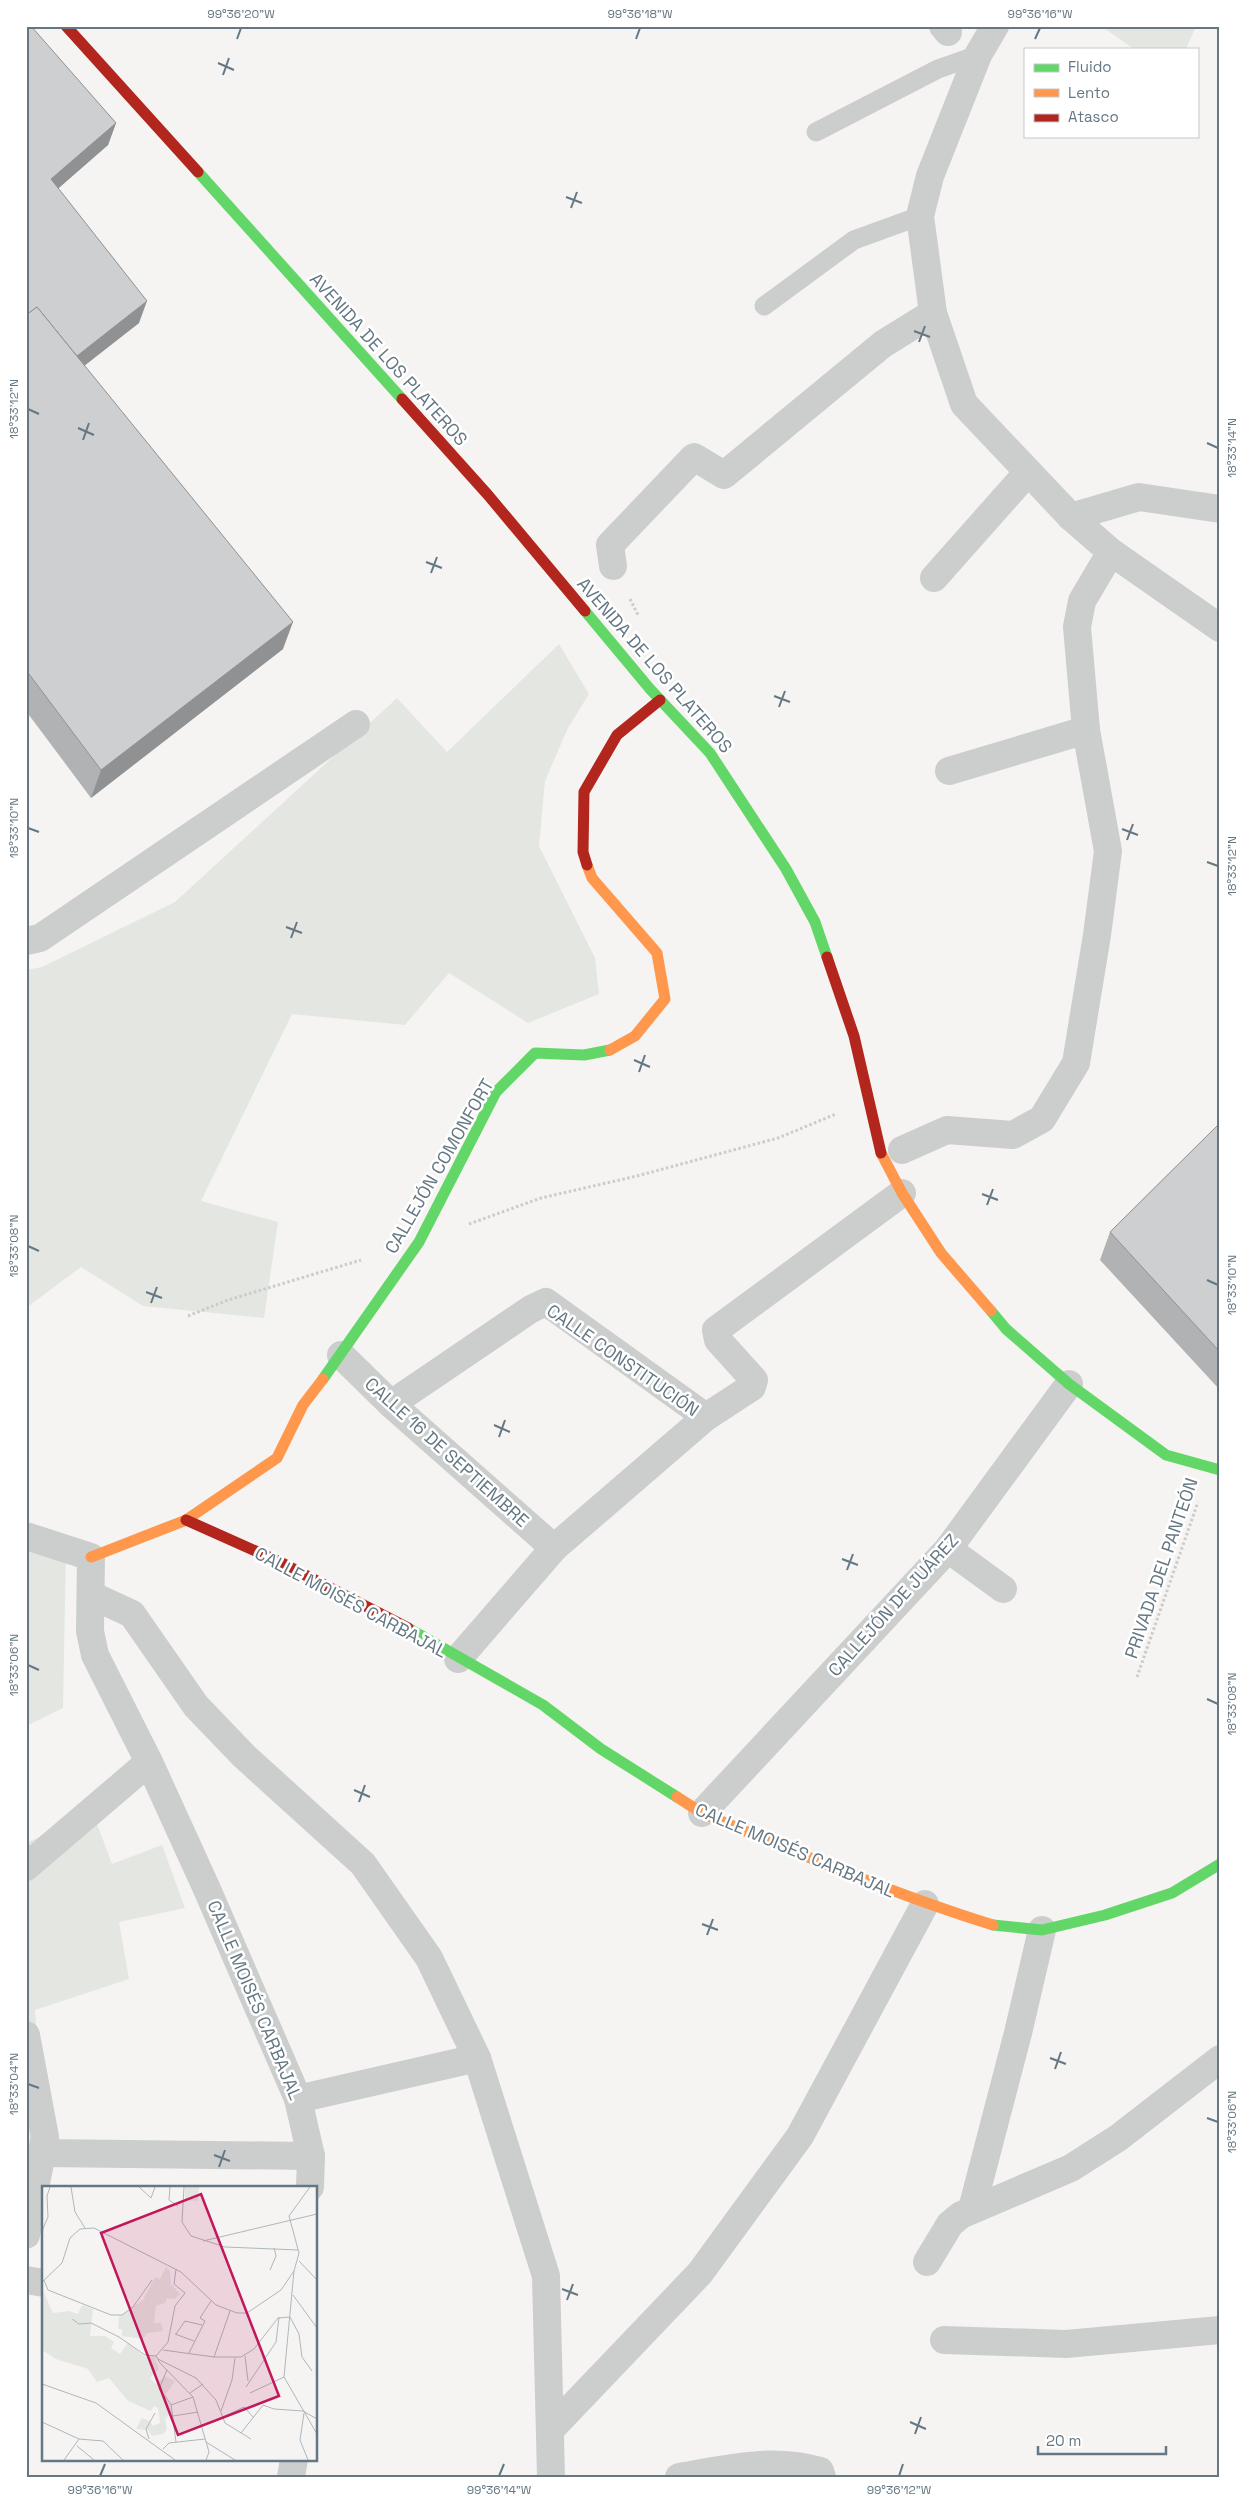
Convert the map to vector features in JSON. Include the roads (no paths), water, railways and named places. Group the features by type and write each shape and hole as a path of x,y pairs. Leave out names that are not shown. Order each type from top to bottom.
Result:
{"street":[{"name":"AVENIDA DE LOS PLATEROS","path":"66,26 488,495 660,700 710,753 786,869 815,922 854,1036 882,1158 941,1253 1006,1329 1069,1384 1166,1455 1215,1469"},
{"path":"995,26 978,55 930,176 920,216 933,313 964,404 1071,517 1111,552 1220,628"},
{"path":"613,566 610,545 694,457 724,475 884,344 933,313"},
{"path":"934,578 1028,472"},
{"path":"1071,517 1139,498 1220,509"},
{"path":"902,1150 947,1130 1013,1135 1042,1119 1076,1064 1097,935 1108,851 1086,730 1076,627 1082,601 1111,552"},
{"name":"CALLEJÓN COMONFORT","path":"186,1520 277,1458 303,1405 341,1356 420,1242 496,1092 535,1053 568,1056 606,1051 630,1040 665,998 657,953 592,878 583,852 584,792 617,735 660,700"},
{"path":"26,941 40,938 356,724"},
{"path":"949,771 1086,730"},
{"path":"458,1659 554,1548 706,1417 752,1387 754,1380 718,1340 716,1330 902,1193"},
{"name":"CALLE CONSTITUCIÓN","path":"391,1404 531,1309 546,1302 706,1417"},
{"name":"CALLE 16 DE SEPTIEMBRE","path":"341,1356 391,1404 554,1548"},
{"name":"CALLEJÓN DE JUÁREZ","path":"702,1813 948,1549 1069,1384"},
{"path":"26,1536 91,1557 186,1520"},
{"name":"CALLE MOISÉS CARBAJAL","path":"186,1520 278,1561 399,1624 458,1659 543,1705 601,1748 702,1813 866,1882 925,1904 996,1926 1042,1930 1106,1915 1172,1892 1220,1864"},
{"path":"948,1549 1003,1589"},
{"name":"CALLE MOISÉS CARBAJAL","path":"91,1557 90,1631 95,1654 149,1762 206,1886 298,2100 312,2156 310,2186"},
{"path":"91,1595 132,1614 196,1706 244,1756 363,1864 429,1958 477,2058 546,2276 551,2477"},
{"path":"26,1867 149,1762"},
{"path":"551,2429 700,2273 800,2136 925,1904"},
{"path":"972,2209 1018,2033 1042,1930"},
{"path":"26,2035 45,2136 26,2234"},
{"path":"298,2100 477,2058"},
{"path":"927,2262 950,2224 972,2209 1071,2168 1118,2138 1220,2059"},
{"path":"42,2153 312,2156"},
{"path":"26,2280 42,2283"},
{"path":"944,2340 1066,2344 1220,2330"},
{"path":"291,2477 294,2460"},
{"path":"680,2477 769,2463 810,2468 820,2471 822,2477"}],"lane":[{"path":"816,132 938,68 978,55"},
{"path":"764,306 854,240 920,216"}]}
